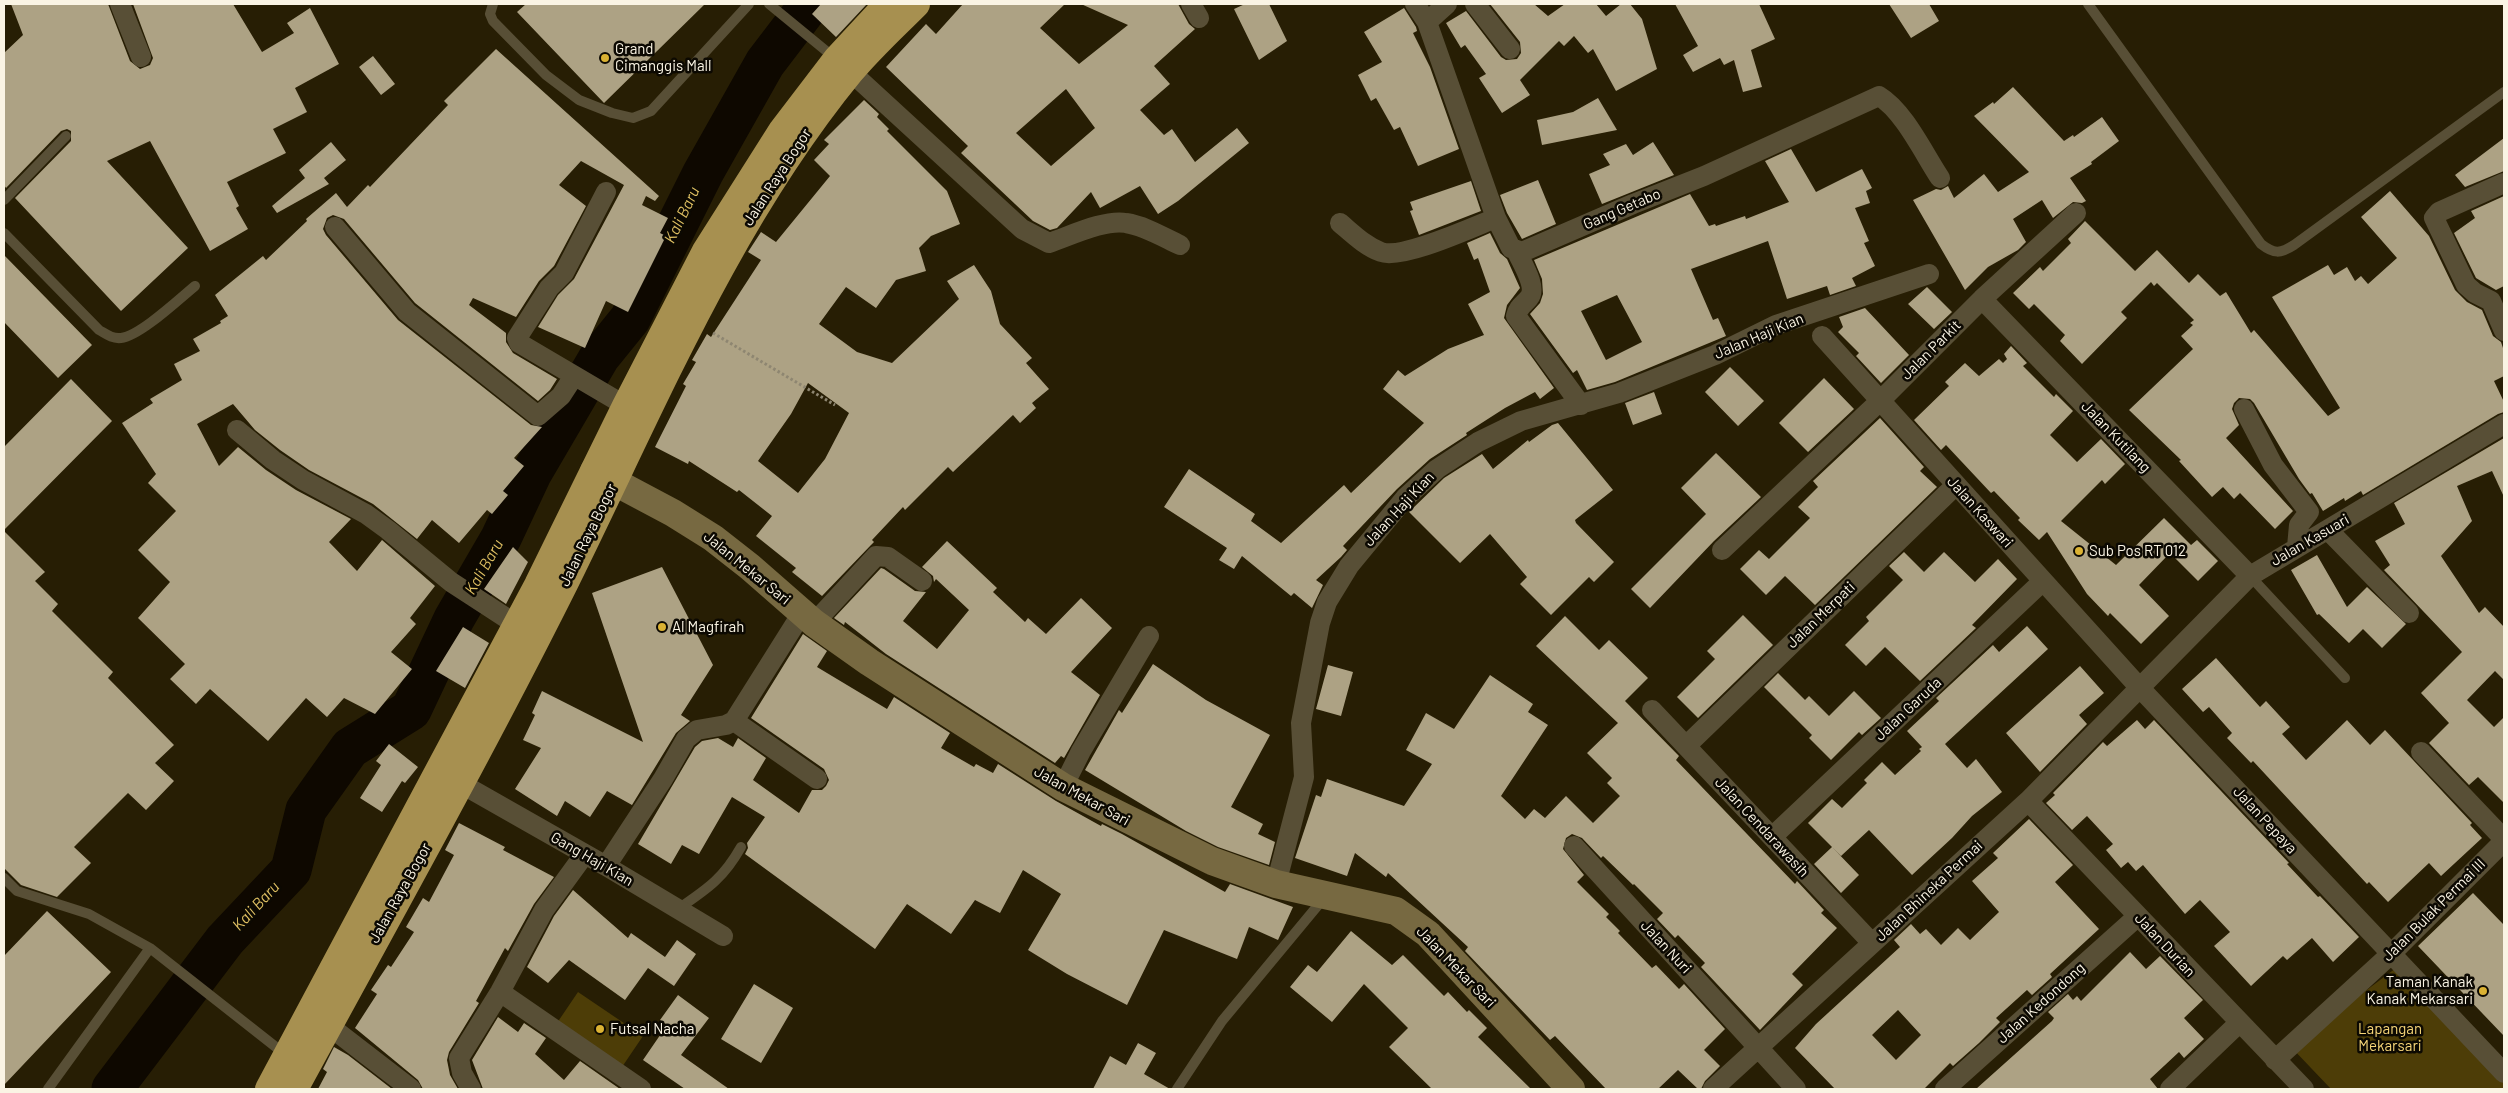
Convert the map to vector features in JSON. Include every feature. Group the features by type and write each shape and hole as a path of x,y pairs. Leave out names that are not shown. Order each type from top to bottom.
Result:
{"highway":[{"name":"Jalan Raya Bogor","path":"604,476 626,406 706,251 782,131 836,59 888,4"},
{"name":"Jalan Raya Bogor","path":"269,1089 295,1072 328,1025 460,783 548,590 604,476 692,322 732,245 799,141 836,59 916,4"},
{"name":"Jalan Raya Bogor","path":"295,1072 517,625 548,590"}],"main road":[{"name":"Jalan Mekar Sari","path":"604,476 673,513 713,538 750,567 808,618 878,667 1063,788 1212,861 1276,884 1396,911 1428,934 1571,1089"}],"street":[{"path":"120,4 141,57"},
{"path":"1416,4 1427,22 1496,218 1511,248 1516,250 1532,289 1530,296 1518,308 1516,316 1581,405"},
{"path":"1427,22 1447,4"},
{"path":"1475,4 1510,50"},
{"path":"836,59 1022,229 1038,238 1049,243 1110,223 1126,223 1148,229 1180,245"},
{"name":"Gang Getabo","path":"1516,250 1522,252 1633,204 1704,176 1879,96 1889,102 1940,178"},
{"path":"2504,183 2439,212 2434,218 2466,285 2475,293 2491,301 2504,331"},
{"path":"606,192 564,273 549,288 517,338 519,343 626,406"},
{"name":"Jalan Parkit","path":"1722,550 1880,401 1982,299 2076,213"},
{"path":"1340,223 1361,242 1383,253 1404,253 1496,218"},
{"path":"335,228 407,312 538,416 560,396 575,377"},
{"name":"Jalan Haji Kian","path":"1276,884 1304,778 1301,723 1320,623 1327,602 1350,566 1405,498 1437,469 1478,442 1520,422 1619,393 1715,354 1776,325 1929,274"},
{"name":"Jalan Kutilang","path":"1982,299 2250,576"},
{"name":"Jalan Kaswari","path":"1822,336 2139,687"},
{"path":"2244,409 2272,465 2310,512 2298,525 2297,547"},
{"name":"Jalan Kasuari","path":"2139,687 2250,576 2504,424"},
{"path":"237,430 273,460 303,480 366,514 451,582 517,625"},
{"name":"Jalan Merpati","path":"1686,746 1956,485"},
{"path":"2328,530 2409,613"},
{"path":"606,866 663,779 686,739 697,730 726,725 734,721 808,618 876,556 888,557 922,581"},
{"name":"Jalan Garuda","path":"1772,837 2043,581"},
{"path":"1063,788 1081,751 1149,636"},
{"name":"Jalan Bhineka Permai","path":"1714,1089 2028,801 2139,687"},
{"name":"Jalan Pepaya","path":"2139,687 2504,1073"},
{"name":"Jalan Cendarawasih","path":"1652,710 1872,943"},
{"path":"734,721 817,779"},
{"path":"2421,752 2504,840"},
{"name":"Gang Haji Kian","path":"460,783 606,866 723,936"},
{"name":"Jalan Durian","path":"2028,801 2304,1089"},
{"name":"Jalan Bulak Permai III","path":"2275,1060 2391,954 2504,840"},
{"name":"Jalan Nuri","path":"1574,846 1796,1089"},
{"path":"471,1089 462,1073 459,1058 500,992 544,910 584,855"},
{"name":"Jalan Kedondong","path":"1945,1089 2138,916"},
{"path":"500,992 641,1089"},
{"path":"2170,1089 2239,1023"},
{"path":"328,1025 412,1089"}],"lane":[{"path":"492,4 490,14 493,21 546,75 579,100 612,113 632,118 651,111 749,4"},
{"path":"769,4 836,59"},
{"path":"2088,4 2261,244 2276,253 2283,253 2294,246 2504,92"},
{"path":"4,200 66,136"},
{"path":"4,233 99,330 109,337 119,339 136,333 195,286"},
{"path":"2250,576 2345,678"},
{"path":"678,909 717,882 741,848"},
{"path":"4,878 16,891 88,914 150,948 213,998 295,1072"},
{"path":"1177,1089 1222,1021 1326,895"},
{"path":"48,1089 150,948"}],"path":[{"path":"692,322 835,405"}],"green space":[{"name":"Lapangan Mekarsari","path":"2396,968 2504,1082 2504,1089 2331,1089 2291,1047"},
{"name":"Futsal Nacha","path":"578,992 643,1036 622,1067 557,1023"}],"building":[{"path":"11,4 108,4 130,61 140,69 150,65 153,58 133,4 233,4 262,52 294,33 287,23 310,8 339,64 295,88 307,112 273,129 286,153 227,182 239,206 236,208 248,229 210,251 150,141 107,161 188,248 121,311 15,198 71,141 71,131 67,129 61,131 6,188 4,185 4,53 23,35"},
{"name":"Grand Cimanggis Mall","path":"526,4 705,4 604,103 517,12"},
{"path":"821,4 867,4 836,37 812,14"},
{"path":"963,4 1065,4 1040,28 1079,64 1128,25 1081,4 1178,4 1189,24 1195,29 1154,66 1170,84 1140,110 1164,135 1172,129 1195,162 1237,128 1249,143 1178,201 1158,214 1140,186 1100,208 1091,192 1057,228 1050,230 1033,221 961,153 968,146 886,67 926,24 936,34","holes":["1066,89 1095,128 1051,166 1016,133"]},
{"path":"1245,4 1269,4 1287,41 1259,60 1234,9"},
{"path":"1490,4 1534,4 1548,16 1565,4 1596,4 1606,16 1621,4 1630,4 1642,19 1657,69 1616,91 1593,49 1588,53 1574,36 1564,46 1559,41 1520,80 1530,95 1502,113 1479,78 1486,74 1465,45 1461,48 1446,23 1466,11 1501,57 1506,60 1517,59 1521,53 1520,42"},
{"path":"1675,4 1759,4 1775,39 1751,50 1762,87 1743,92 1734,60 1724,65 1720,58 1693,72 1683,55 1698,46"},
{"path":"1889,4 1929,4 1939,21 1911,38"},
{"path":"1404,8 1416,27 1417,31 1413,33 1430,67 1459,149 1418,166 1400,127 1394,130 1376,98 1371,101 1358,75 1382,62 1364,32"},
{"path":"496,49 659,196 655,201 646,196 642,205 668,218 660,233 666,236 628,312 606,301 585,348 538,327 558,295 574,279 624,185 581,161 559,185 586,206 554,266 539,281 516,317 473,298 469,305 506,333 506,342 513,353 557,379 550,390 538,401 415,303 344,219 333,215 327,218 323,229 326,235 398,320 531,425 542,427 514,458 524,466 503,491 508,495 492,514 487,510 459,543 432,520 417,539 373,504 309,470 280,450 255,430 233,404 197,424 219,466 238,447 266,470 296,490 351,519 329,542 357,571 382,540 435,586 410,618 416,624 391,652 412,669 375,714 344,698 327,717 306,698 268,741 210,689 196,704 170,679 185,664 138,618 170,582 138,550 176,511 148,483 156,474 122,423 153,403 150,399 182,380 174,364 200,351 193,339 221,323 220,321 228,316 215,295 263,256 266,260 307,221 306,219 336,193 347,207 368,185 370,187 448,105 444,101"},
{"path":"373,56 395,84 381,95 359,67"},
{"path":"2013,87 2064,141 2073,135 2074,137 2102,117 2119,141 2091,162 2092,164 2070,178 2086,201 2082,203 2073,202 2053,218 2042,200 2013,219 2026,242 2018,250 1988,267 1965,290 1913,200 1936,189 1941,190 1948,186 1954,198 1984,174 1998,192 2029,172 1974,116 1993,102 1994,104"},
{"path":"1598,98 1617,130 1542,145 1537,120 1573,112"},
{"path":"864,100 879,114 877,117 889,129 887,131 947,191 960,224 931,236 919,248 926,271 896,280 876,308 846,287 819,324 857,352 892,363 959,299 947,281 974,265 991,291 1000,324 1032,358 1026,363 1049,389 1032,403 1036,408 1020,423 1013,415 953,472 948,467 905,510 903,507 872,540 874,542 822,596 792,572 796,568 756,536 772,516 739,490 737,492 689,461 688,464 655,447 686,386 683,384 696,362 692,360 707,334 711,337 761,260 748,252 761,232 776,242 830,176 814,160 829,144 824,140","holes":["808,383 849,413 825,459 798,493 758,461 791,414"]},
{"path":"2504,138 2504,171 2465,187 2455,175"},
{"path":"331,142 346,160 324,178 329,184 277,213 272,206 305,178 299,170"},
{"path":"1653,142 1674,175 1602,204 1589,174 1610,165 1603,154 1626,144 1633,155"},
{"path":"1791,149 1816,192 1862,169 1872,188 1866,191 1870,203 1855,208 1869,241 1864,243 1875,266 1852,278 1856,286 1830,295 1827,286 1787,299 1768,241 1691,269 1713,320 1718,318 1726,336 1615,382 1587,390 1577,370 1573,373 1530,314 1540,303 1543,294 1542,279 1534,260 1690,194 1709,226 1715,224 1716,226 1745,216 1746,219 1789,202 1765,161","holes":["1617,295 1642,342 1606,360 1581,311"]},
{"path":"1538,180 1556,224 1522,239 1507,213 1500,195"},
{"path":"1471,181 1481,211 1419,235 1410,211 1413,210 1410,202"},
{"path":"2390,191 2429,236 2455,290 2467,302 2482,310 2493,336 2501,342 2504,351 2504,376 2494,381 2504,402 2504,412 2363,495 2361,491 2345,501 2344,498 2323,511 2312,493 2310,494 2299,479 2254,403 2250,399 2239,398 2234,403 2232,409 2239,425 2226,438 2293,511 2275,529 2240,493 2234,499 2223,487 2212,497 2179,461 2181,460 2129,410 2193,349 2181,336 2193,325 2190,323 2194,320 2157,283 2154,286 2151,282 2121,312 2127,318 2082,364 2060,341 2065,335 2034,304 2029,309 2013,293 2040,267 2043,271 2071,243 2068,239 2085,221 2135,271 2157,250 2189,283 2198,274 2220,296 2226,292 2251,333 2254,330 2328,416 2340,408 2272,297 2328,265 2334,275 2347,267 2355,281 2361,276 2368,284 2397,258 2361,217"},
{"path":"2504,196 2504,286 2496,290 2476,278 2454,233 2475,218 2471,211"},
{"path":"1490,233 1500,253 1507,259 1520,288 1507,305 1504,318 1554,388 1540,399 1535,392 1505,408 1466,433 1467,435 1430,459 1397,489 1343,546 1347,550 1341,557 1316,580 1323,585 1312,608 1294,593 1291,596 1242,556 1234,569 1219,560 1227,548 1164,507 1189,469 1255,514 1251,521 1281,543 1344,485 1351,493 1424,423 1383,389 1398,370 1405,376 1448,349 1484,335 1468,304 1490,292 1478,258 1474,260 1467,243"},
{"path":"4,255 92,345 58,378 4,322"},
{"path":"1927,287 1952,312 1934,329 1908,304"},
{"path":"1865,308 1909,355 1881,383 1856,356 1859,353 1838,332 1843,327 1839,317"},
{"path":"2011,346 2027,363 2023,366 2054,397 2056,394 2073,411 2050,435 2077,462 2101,439 2125,464 2105,484 2102,480 2061,521 2116,565 2164,518 2191,545 2197,540 2218,561 2198,581 2170,553 2139,585 2169,616 2141,644 2110,613 2108,616 2087,594 2047,532 2039,540 2018,520 2020,518 1994,491 1991,493 1946,445 1941,450 1914,420 1949,386 1945,382 1965,363 1979,376 1999,359 2003,363 2007,359 2004,354"},
{"path":"1730,367 1764,401 1738,426 1705,392"},
{"path":"1824,378 1854,409 1808,452 1779,423"},
{"path":"71,379 112,421 4,530 4,447"},
{"path":"1654,392 1662,414 1633,425 1625,403"},
{"path":"1880,418 1924,467 1920,471 1937,487 1815,605 1785,576 1766,595 1740,569 1759,550 1769,559 1810,518 1798,507 1818,487 1813,481"},
{"path":"1558,423 1613,490 1575,520 1614,562 1594,582 1589,577 1551,615 1520,584 1527,577 1490,534 1460,563 1409,512 1444,478 1482,454 1493,469 1528,440 1529,442 1552,425"},
{"path":"2504,438 2504,497 2492,471 2457,486 2472,521 2441,556 2479,613 2485,607 2504,627 2504,680 2495,671 2467,700 2494,727 2504,717 2504,803 2478,777 2469,785 2429,743 2449,723 2421,693 2462,652 2384,570 2390,565 2375,541 2405,524 2394,503"},
{"path":"1716,453 1761,497 1714,541 1650,608 1631,589 1706,514 1681,488"},
{"path":"4,531 45,572 35,581 58,604 52,611 113,672 108,678 174,745 155,763 174,781 146,810 128,793 74,847 91,863 57,897 21,885 4,868"},
{"path":"947,541 997,588 993,592 1025,622 1028,618 1046,634 1081,598 1112,628 1071,672 1100,695 1064,758 1061,756 1055,763 886,654 845,622 844,625 834,618 881,568 915,591 926,592 903,621 937,649 969,610 936,579 934,582 933,576 922,567"},
{"path":"513,547 528,562 506,604 484,589"},
{"path":"1904,552 1924,572 1944,552 1975,582 1998,559 2017,579 1972,625 1976,628 1920,681 1885,647 1866,666 1845,645 1869,621 1866,617 1903,580 1889,566"},
{"path":"2317,555 2347,607 2367,587 2406,624 2382,648 2363,629 2349,643 2319,614 2317,615 2291,570"},
{"path":"662,567 713,665 681,715 690,721 676,733 632,805 607,791 590,817 565,801 557,816 515,789 541,748 523,740 535,715 532,713 542,691 643,742 592,593"},
{"path":"1743,615 1773,645 1698,718 1677,697 1715,659 1707,651"},
{"path":"1565,616 1599,650 1609,640 1648,678 1625,701 1679,756 1676,760 1795,884 1797,881 1824,910 1821,913 1837,928 1792,974 1803,985 1760,1030 1701,967 1705,963 1678,935 1675,938 1657,919 1663,913 1634,884 1603,856 1601,858 1582,838 1572,834 1566,838 1563,849 1584,875 1577,882 1609,914 1606,917 1620,931 1618,933 1652,968 1656,965 1679,989 1684,984 1725,1029 1704,1050 1720,1066 1705,1081 1701,1089 1698,1089 1678,1070 1658,1089 1606,1089 1555,1036 1550,1040 1465,951 1468,947 1388,873 1386,877 1355,853 1347,876 1295,858 1316,795 1321,797 1327,779 1404,806 1432,764 1406,750 1426,713 1454,729 1490,675 1533,704 1528,712 1548,725 1501,796 1525,819 1534,809 1545,818 1566,796 1593,823 1620,796 1607,783 1612,778 1587,753 1618,723 1536,646"},
{"path":"2027,626 2048,649 1945,744 1967,768 1976,759 2002,792 1972,816 1952,838 1912,875 1869,830 1841,856 1808,823 1832,799 1842,808 1867,783 1864,780 1882,762 1895,775 1921,751 1919,749 1922,747 1907,731 1939,701 1936,698 1993,645 1999,652"},
{"path":"463,627 489,643 465,688 436,671"},
{"path":"803,634 827,651 817,667 887,709 894,697 950,733 941,748 974,767 976,764 993,773 998,764 1056,801 1101,826 1102,824 1122,834 1225,892 1230,884 1293,907 1278,940 1249,927 1237,959 1164,930 1127,1005 1067,974 1028,950 1061,894 1023,870 1000,913 975,900 951,934 907,904 875,949 745,854 748,848 747,843 765,817 732,797 699,854 682,845 671,864 638,844 695,747 702,741 718,738 733,747 738,738 766,758 753,780 799,813 812,790 822,790 826,786 829,780 824,769 751,718"},
{"path":"2216,658 2260,707 2266,701 2290,727 2282,734 2306,760 2347,720 2370,745 2385,730 2472,823 2470,825 2482,838 2441,876 2429,863 2388,902 2369,882 2367,884 2253,761 2251,763 2227,738 2232,733 2209,707 2203,712 2182,689"},
{"path":"1153,664 1206,700 1270,735 1231,807 1263,824 1258,834 1275,842 1269,865 1218,847 1186,831 1085,770 1119,710 1122,713"},
{"path":"1328,665 1353,672 1341,716 1316,709"},
{"path":"2080,666 2104,693 2079,715 2087,724 2040,772 2006,733"},
{"path":"1778,673 1805,700 1809,696 1829,716 1854,691 1881,718 1862,735 1859,732 1831,760 1809,738 1812,735 1764,687"},
{"path":"2137,720 2145,729 2154,720 2289,863 2287,864 2318,897 2320,896 2359,937 2333,962 2312,938 2287,960 2283,956 2251,986 2214,946 2230,932 2200,900 2185,914 2143,865 2136,871 2128,862 2121,868 2106,850 2113,844 2087,816 2072,830 2046,803 2055,795 2053,793 2103,742 2107,746"},
{"path":"389,744 418,767 405,783 402,781 382,812 360,798 381,765 376,761"},
{"path":"2029,819 2073,865 2055,882 2099,929 2050,974 2052,977 2032,995 2027,990 1996,1018 2000,1022 1979,1043 1953,1066 1950,1063 1924,1089 1835,1089 1795,1048 1816,1024 1900,947 1894,940 1911,924 1920,934 1926,929 1941,945 1958,928 1970,940 1999,912 1972,881 1998,858 1993,853","holes":["1898,1010 1921,1035 1896,1060 1872,1035"]},
{"path":"459,823 505,847 503,850 554,877 534,904 508,951 505,948 476,1001 479,1003 449,1052 447,1060 450,1075 458,1089 423,1089 418,1080 355,1028 377,994 371,990 388,965 391,967 414,932 406,927 423,898 429,902 454,855 445,850"},
{"path":"1832,847 1859,875 1841,893 1814,864"},
{"path":"573,890 628,938 631,933 665,957 677,940 696,954 674,986 648,968 625,1000 569,960 548,983 527,967 554,916"},
{"name":"Taman Kanak Kanak Mekarsari","path":"2473,893 2504,925 2504,1036 2418,946"},
{"path":"47,911 111,972 4,1085 4,956"},
{"path":"1351,931 1392,965 1403,955 1444,996 1448,992 1467,1012 1469,1010 1487,1028 1478,1037 1531,1089 1432,1089 1389,1047 1408,1028 1364,984 1332,1022 1290,987 1308,965 1317,972"},
{"path":"2130,952 2146,969 2160,956 2203,1000 2184,1018 2204,1039 2184,1058 2179,1052 2150,1079 2158,1089 1976,1089 2052,1021 2054,1018 2048,1012 2068,994 2073,1000 2077,996 2081,1001"},
{"path":"754,984 793,1008 761,1063 721,1039"},
{"path":"678,995 709,1018 681,1055 729,1089 685,1089 643,1060 667,1025 660,1020"},
{"path":"498,1017 518,1032 524,1023 546,1038 535,1054 564,1080 580,1061 620,1089 483,1089 472,1060"},
{"path":"1138,1043 1156,1053 1144,1074 1170,1089 1093,1089 1110,1056 1126,1065"},
{"path":"334,1047 348,1055 392,1089 318,1089 327,1072 323,1069"}],"waterway":[{"name":"Kali Baru","path":"112,1089 225,940 291,870 306,810 350,748 411,710 454,619 501,538 531,474 600,356 630,319 703,173 765,63 810,4"}],"place":[{"name":"Grand Cimanggis Mall","path":"605,58"},
{"name":"Sub Pos RT 012","path":"2079,551"},
{"name":"Al Magfirah","path":"662,627"},
{"name":"Taman Kanak Kanak Mekarsari","path":"2483,991"},
{"name":"Futsal Nacha","path":"600,1029"}]}
